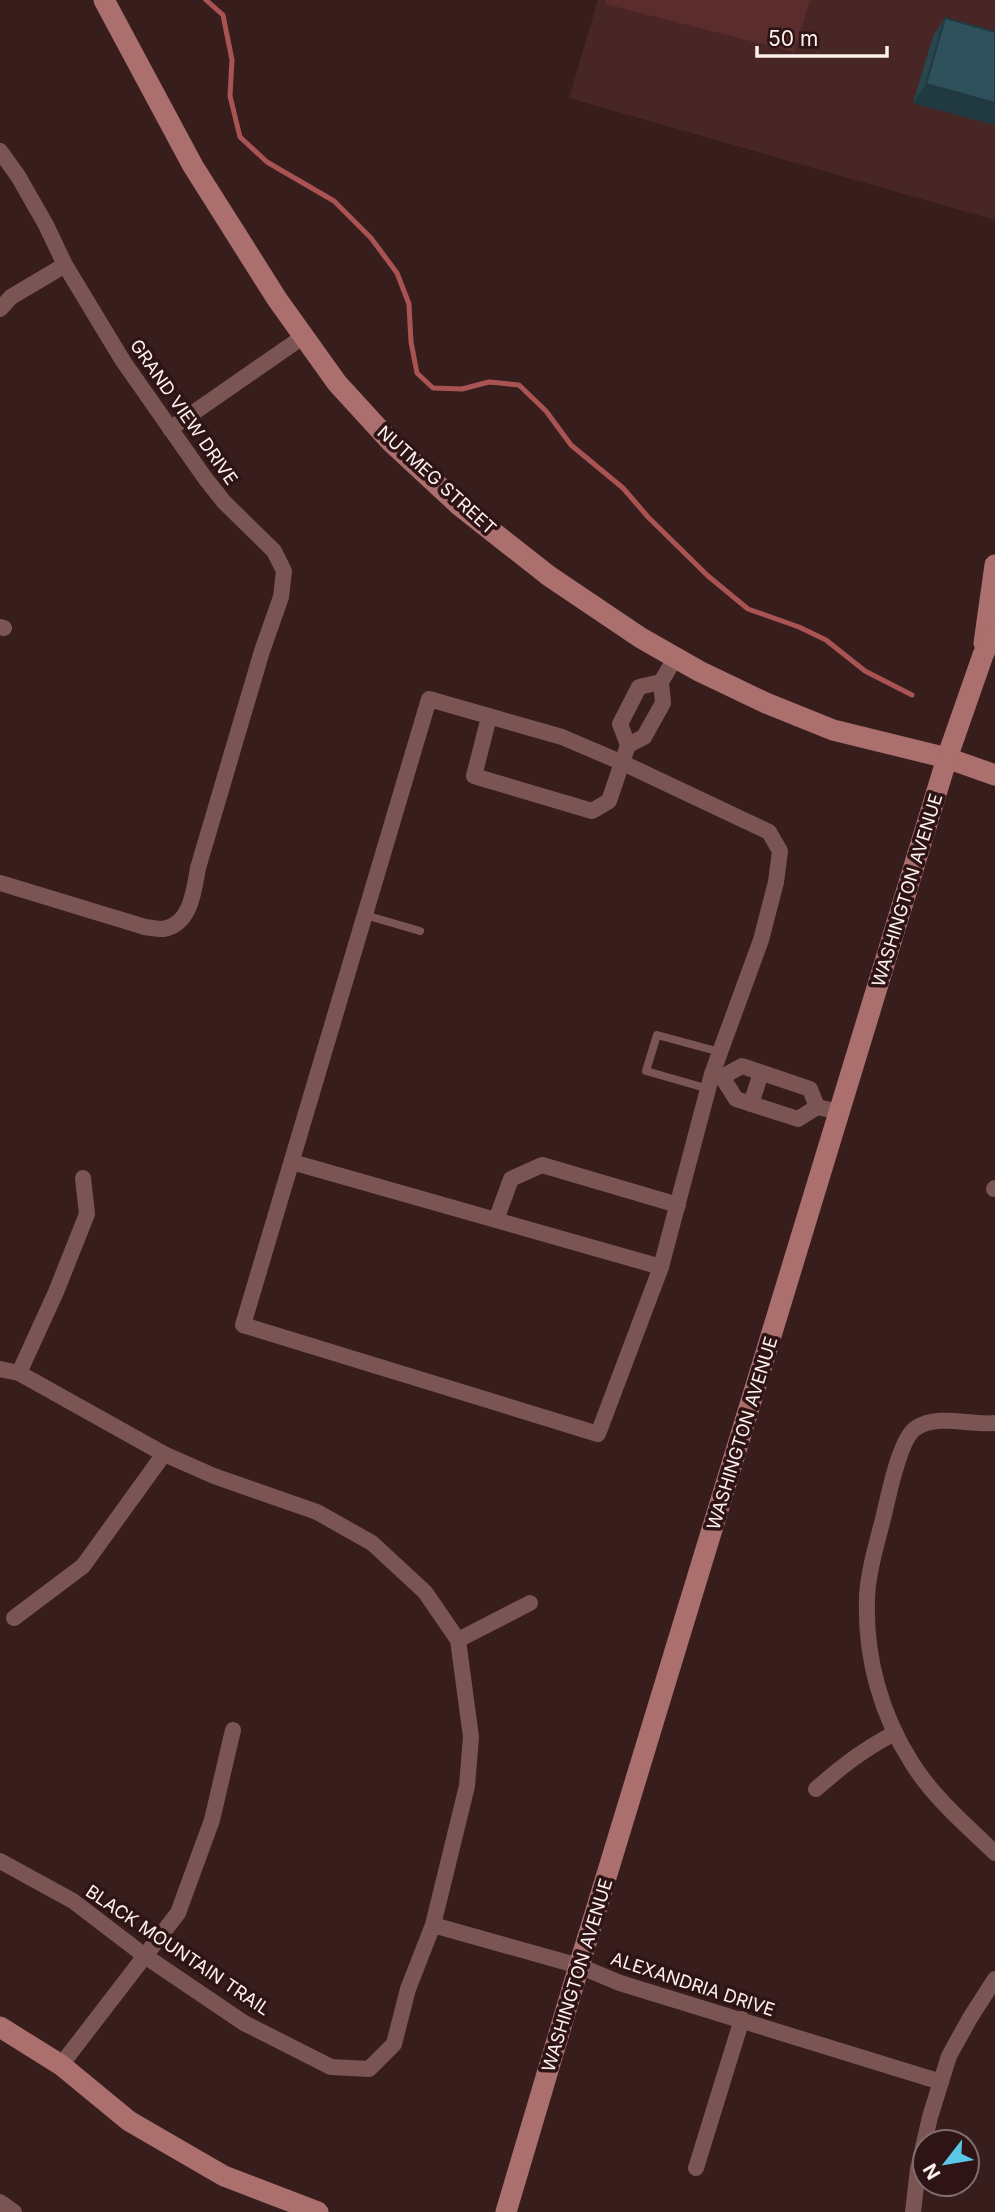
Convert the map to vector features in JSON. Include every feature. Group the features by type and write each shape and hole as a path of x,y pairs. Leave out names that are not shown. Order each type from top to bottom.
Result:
{"main road":[{"name":"NUTMEG STREET","path":"104,0 193,166 277,299 337,383 390,441 460,506 549,576 674,658 766,703 833,730 947,758 995,775"},
{"name":"WASHINGTON AVENUE","path":"983,655 995,565"},
{"name":"WASHINGTON AVENUE","path":"506,2212 947,758 983,655 995,630"},
{"path":"0,2027 61,2065 129,2121 224,2176 318,2212"}],"street":[{"name":"GRAND VIEW DRIVE","path":"0,151 30,195 65,265 123,361 224,502 274,551 285,571 281,597 262,651 198,868 193,900 183,919 165,929 145,927 0,883"},
{"path":"0,309 11,297 65,265"},
{"path":"170,429 304,336"},
{"path":"628,745 644,737 663,703 661,682 674,658"},
{"path":"489,717 474,776 592,811 609,801 628,745 620,724 639,687 661,682"},
{"path":"429,699 489,717 562,737 623,763 769,832 780,851 776,882 761,940 720,1052 661,1267 598,1434 243,1325 429,699"},
{"path":"629,706 654,720"},
{"path":"714,1080 742,1066 810,1089 817,1107"},
{"path":"751,1104 761,1073"},
{"path":"714,1080 736,1099 798,1119 817,1107 840,1112"},
{"path":"292,1162 661,1267"},
{"path":"496,1220 511,1179 542,1165 678,1205"},
{"path":"19,1373 56,1292 87,1214 83,1178"},
{"path":"0,1369 19,1373 164,1454 214,1476 317,1512 372,1543 425,1592 458,1640 530,1603"},
{"path":"995,1423 940,1420 915,1428 905,1441 888,1499 867,1598 868,1638 877,1685 895,1733 912,1764 938,1797 995,1853"},
{"path":"14,1618 83,1566 164,1454"},
{"name":"BLACK MOUNTAIN TRAIL","path":"0,1861 73,1901 145,1956 244,2023 331,2067 369,2069 394,2044 408,1989 433,1925 467,1786 471,1737 458,1640"},
{"path":"61,2065 178,1913 212,1820 233,1730"},
{"path":"816,1789 867,1747 895,1733"},
{"name":"ALEXANDRIA DRIVE","path":"433,1925 579,1966 620,1983 941,2082"},
{"path":"913,2212 918,2169 930,2117 949,2056 995,1979"},
{"path":"696,2168 742,2020"},
{"path":"0,2202 14,2212"}],"lane":[{"path":"365,915 420,931"},
{"path":"714,1080 646,1071 657,1035 720,1052"}],"shaded area":[{"path":"598,0 995,0 995,220 569,98"},
{"path":"606,0 810,0 794,52 605,4"}],"building":[{"path":"945,18 995,32 995,103 926,84"}],"waterway":[{"path":"206,0 223,15 232,60 230,96 240,137 267,162 334,201 371,238 397,273 409,304 411,342 417,373 433,388 462,389 489,382 519,385 546,411 571,445 623,488 648,517 708,576 748,609 799,627 826,640 865,671 912,695"}]}
